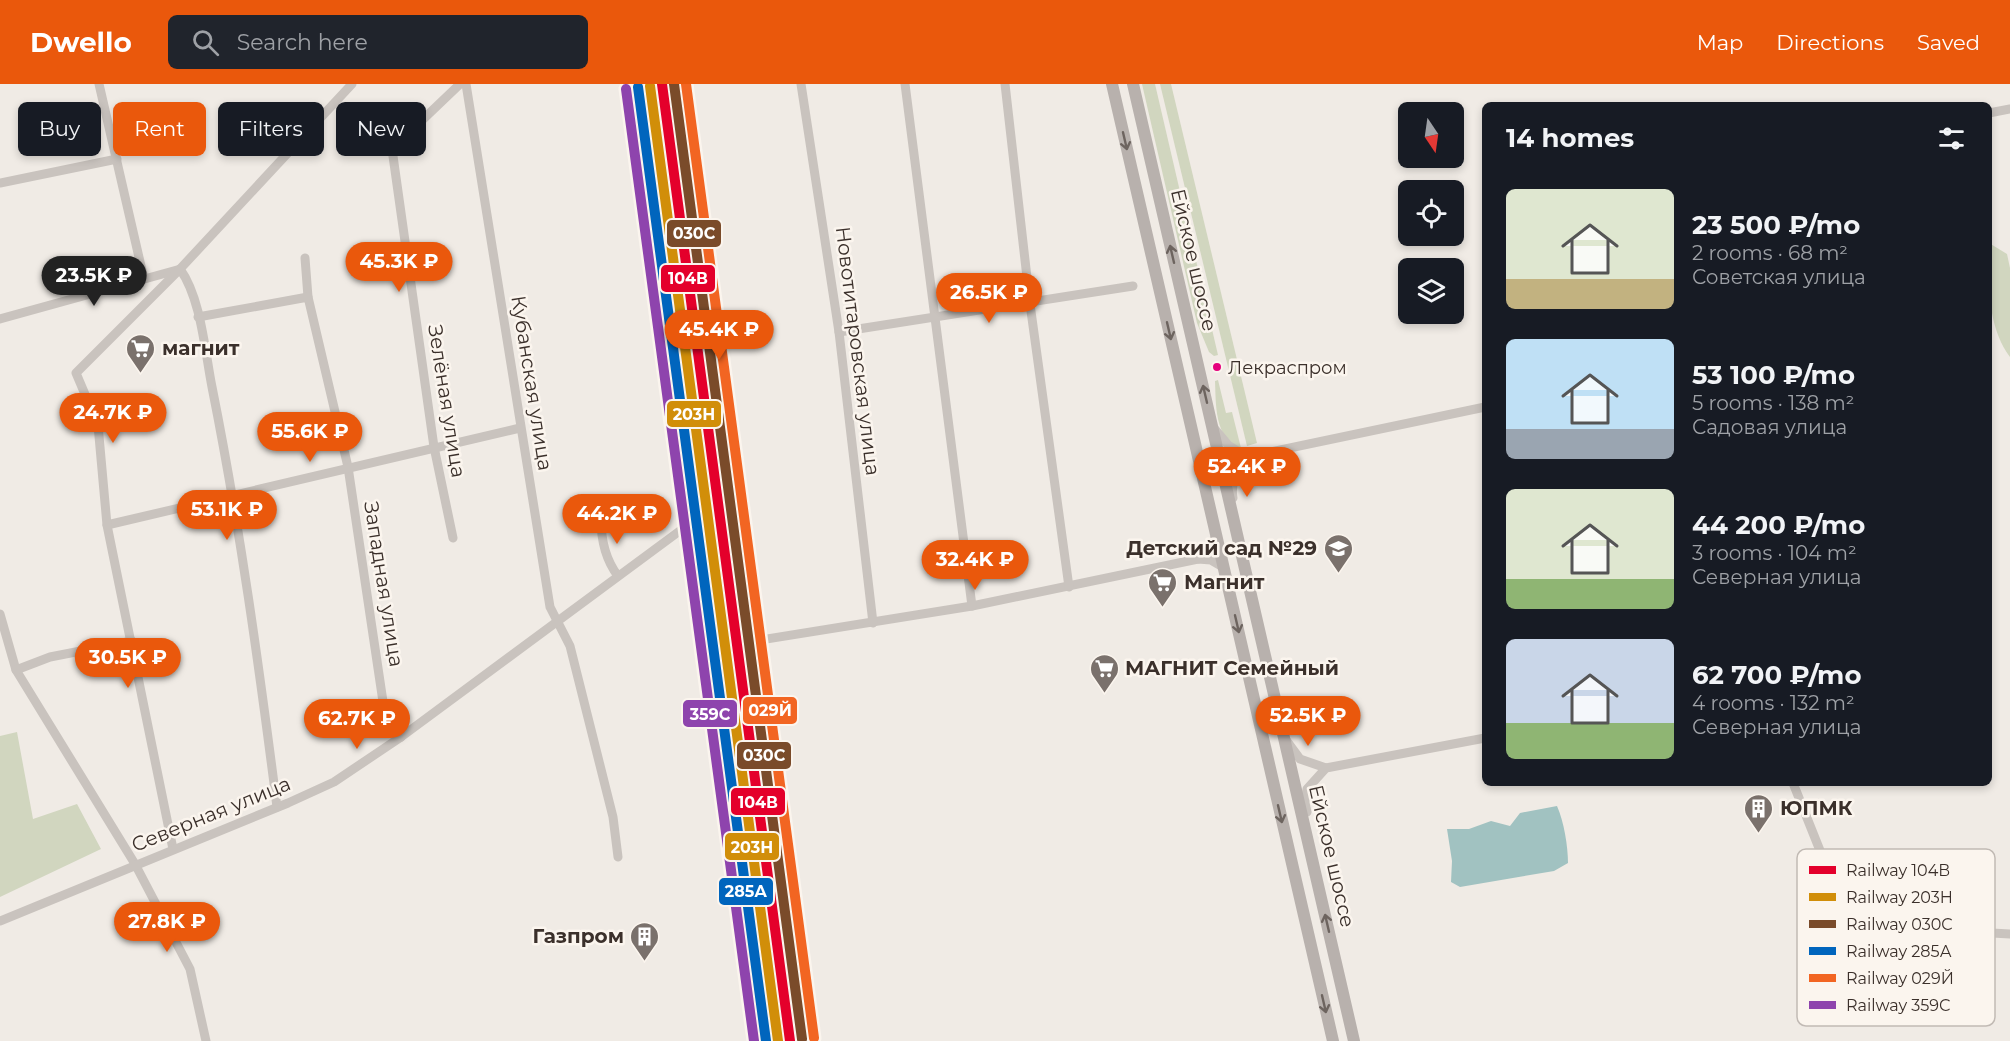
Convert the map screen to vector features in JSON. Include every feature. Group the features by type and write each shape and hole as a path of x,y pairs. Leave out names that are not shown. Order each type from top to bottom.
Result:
{"main road":[{"name":"Ейское шоссе","path":"1112,84 1333,1041"},
{"name":"Ейское шоссе","path":"1133,84 1354,1041"}],"street":[{"path":"99,84 144,279"},
{"path":"172,849 107,525 98,425 76,373 180,269 352,84"},
{"name":"Зелёная улица","path":"453,538 435,447 392,149 460,84"},
{"name":"Кубанская улица","path":"466,84 550,607 570,646 613,817 618,857"},
{"name":"Северная улица","path":"0,921 334,782 401,737 685,527 626,84"},
{"path":"674,84 673,121 735,590 741,618 754,641 972,606 1198,559 1211,560 1223,567"},
{"name":"Новотитаровская улица","path":"801,84 839,332 873,623"},
{"path":"905,84 972,606"},
{"path":"1005,84 1030,304 1069,586"},
{"path":"1992,112 2010,109"},
{"path":"0,183 117,159"},
{"name":"Западная улица","path":"305,258 308,297 348,467 385,715 401,737"},
{"path":"0,319 180,269"},
{"path":"180,269 189,282 198,317 234,496 277,807"},
{"path":"839,332 1030,304 1133,286"},
{"path":"198,317 308,297"},
{"path":"1212,426 1228,445 1247,457 1482,408"},
{"path":"107,525 520,428"},
{"path":"1237,533 1239,523 1232,490 1236,474 1247,457"},
{"path":"601,519 601,538 609,565 618,576"},
{"path":"1198,559 1210,549 1216,535"},
{"path":"0,614 16,670 135,864 190,969 206,1041"},
{"path":"16,670 50,657 132,641"},
{"path":"1284,736 1300,759 1326,768 1482,739"},
{"path":"1308,839 1312,834 1305,796 1314,779 1326,768"},
{"path":"1794,786 1819,849"},
{"path":"1995,933 2010,934"}],"green space":[{"path":"1142,84 1155,84 1218,355 1214,356 1209,352 1197,323"},
{"path":"1160,84 1171,84 1257,443 1247,446"},
{"path":"1992,245 2007,254 2010,268 2010,357 2002,344 1993,317"},
{"path":"1218,380 1226,413 1232,412 1241,448 1232,444 1221,429 1216,400 1215,381"},
{"path":"17,732 33,819 77,804 101,849 0,897 0,736"}],"water":[{"path":"1557,806 1565,834 1568,863 1554,871 1460,887 1451,882 1452,861 1447,829 1469,829 1491,821 1510,826 1520,813"}],"railway":[{"path":"657,84 783,1041"}],"rail line":[{"name":"104В","path":"662,84 790,1041"},
{"name":"030C","path":"674,84 802,1039"},
{"name":"029Й","path":"686,84 814,1038"},
{"name":"203Н","path":"650,86 778,1041"},
{"name":"285А","path":"638,87 766,1041"},
{"name":"359С","path":"626,89 754,1041"}],"place":[{"name":"Лекраспром","path":"1217,367"},
{"name":"магнит","path":"141,374"},
{"name":"Детский сад №29","path":"1338,574"},
{"name":"Магнит","path":"1163,608"},
{"name":"МАГНИТ Семейный","path":"1104,694"},
{"name":"ЮПМК","path":"1759,834"},
{"name":"Газпром","path":"645,962"}]}
